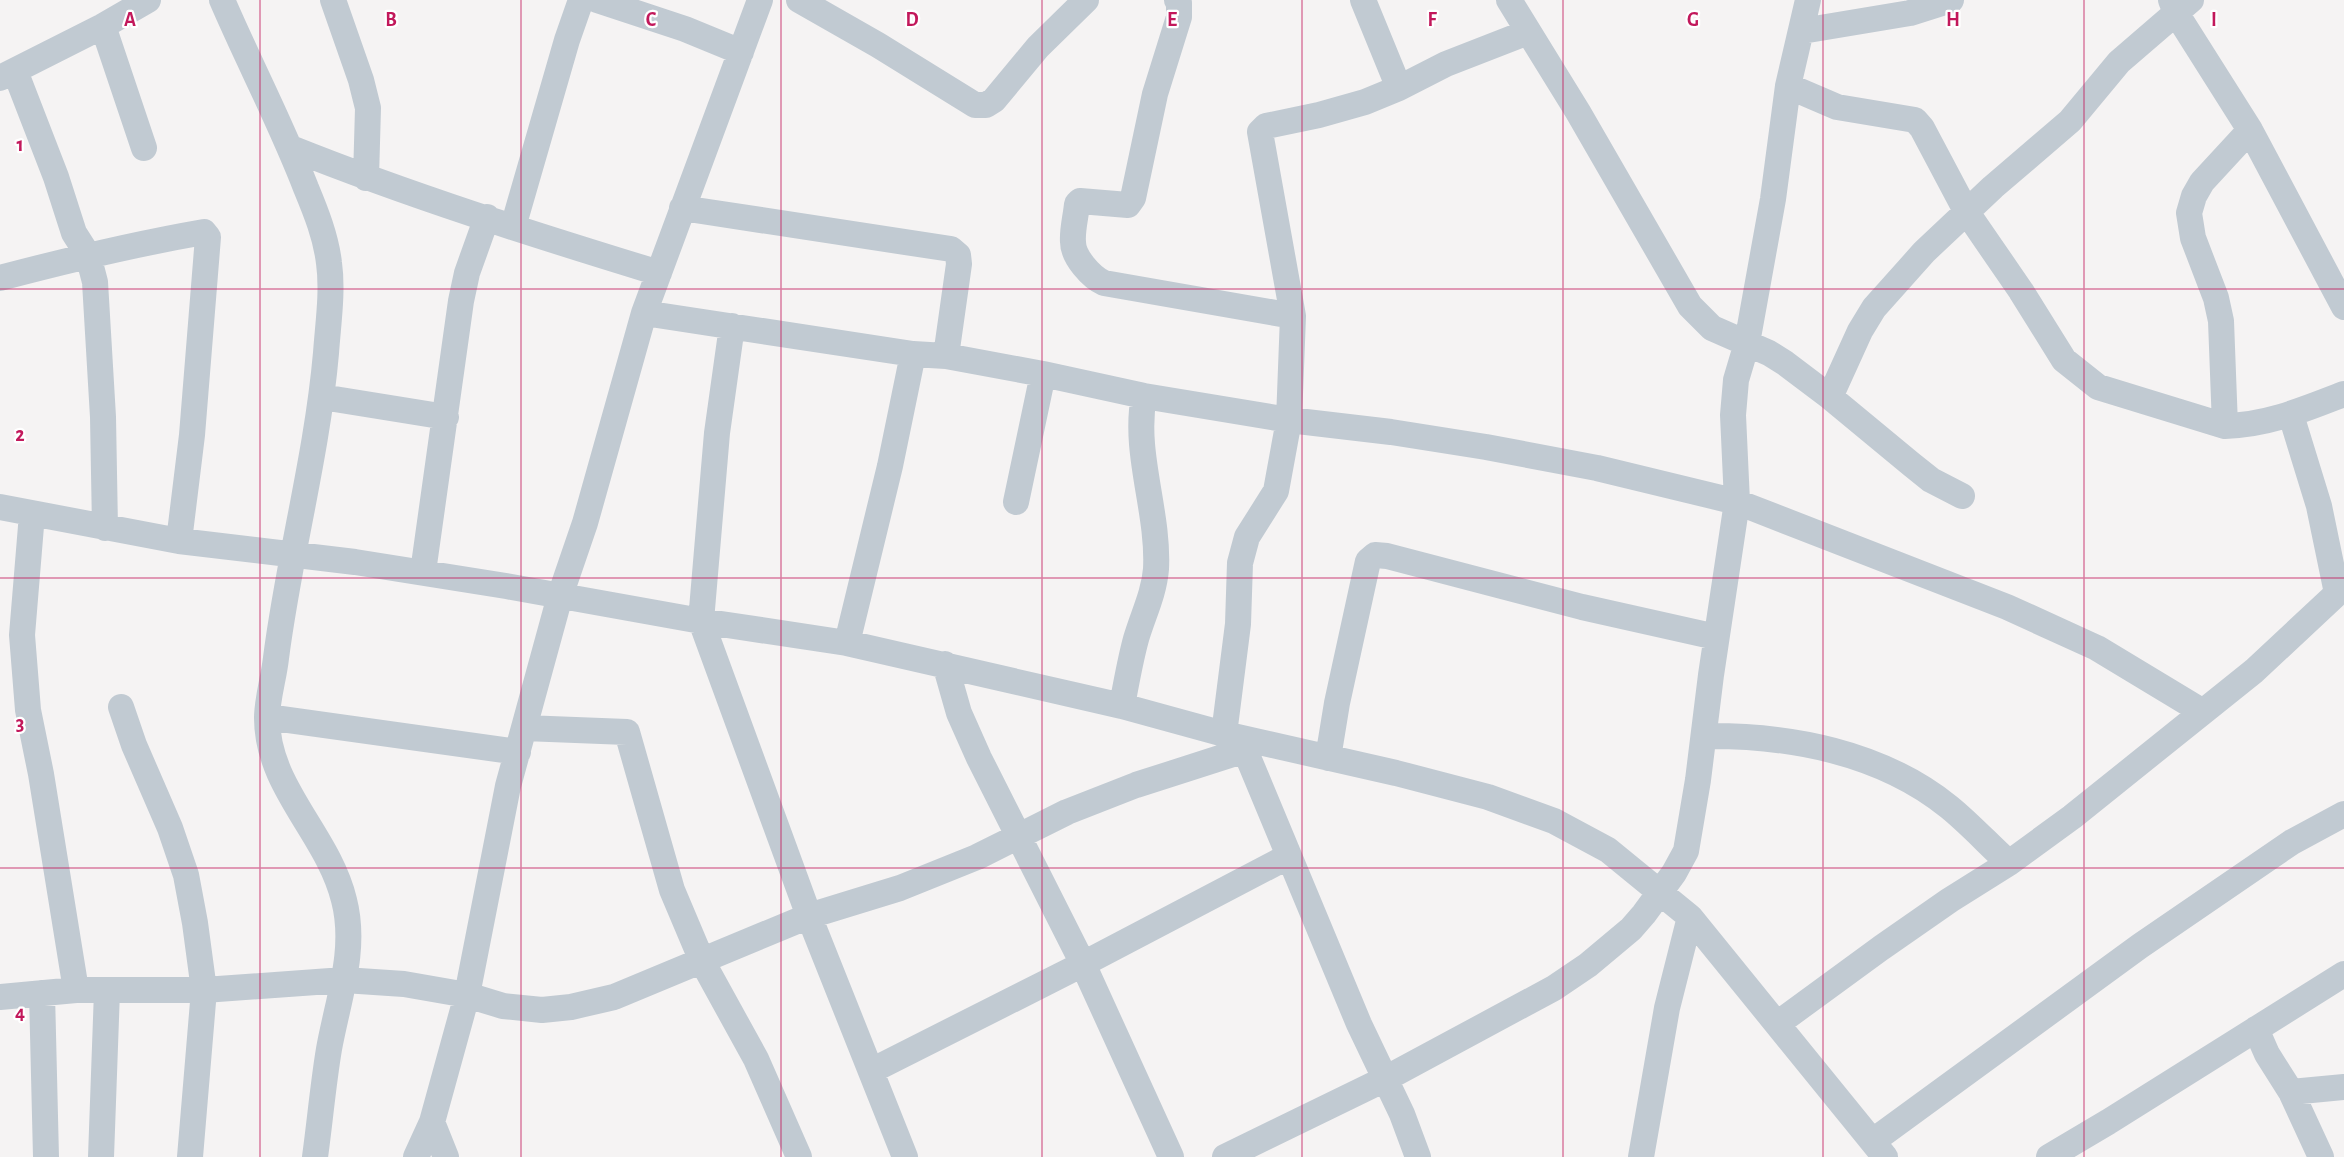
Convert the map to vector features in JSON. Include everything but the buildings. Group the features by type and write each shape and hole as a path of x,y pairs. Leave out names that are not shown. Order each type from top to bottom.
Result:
{"street":[{"path":"105,528 95,282 88,255 74,233 56,177 7,74 103,27 148,0"},
{"path":"222,0 291,148 323,233 329,264 329,313 322,398 284,599 267,717 273,760 280,777 318,839 339,882 348,919 348,955 329,1049 315,1157"},
{"path":"333,0 362,80 368,108 366,178"},
{"path":"513,227 567,40 581,0"},
{"path":"597,0 686,29 741,52"},
{"path":"416,1157 432,1122 467,995 508,786 560,596 585,523 644,313 760,0"},
{"path":"800,0 975,105 986,105 994,100 1038,47 1086,0"},
{"path":"1176,0 1179,3 1179,16 1155,94 1133,198 1128,205 1080,201 1077,204 1072,245 1093,278 1104,283 1293,316"},
{"path":"1363,0 1399,88"},
{"path":"1509,0 1578,112 1690,306 1712,328 1785,363 1931,480 1962,496"},
{"path":"1225,1157 1385,1079 1554,988 1588,965 1630,929 1661,893 1686,851 1691,830 1716,637 1737,502 1733,415 1736,380 1747,343 1773,199 1788,86 1808,0"},
{"path":"1802,31 1910,13 1951,0"},
{"path":"1830,397 1860,331 1875,308 1924,252 1966,211 2070,121 2119,62 2179,4 2250,130 2344,307"},
{"path":"103,27 144,148"},
{"path":"1418,1157 1359,1024 1289,856 1236,741 1240,563 1247,537 1276,491 1289,420 1293,316 1260,132 1266,126 1365,102 1446,64 1528,32"},
{"path":"1788,86 1837,107 1915,120 1922,128 1966,211 2021,291 2064,360 2098,387 2225,426 2247,425 2291,415 2344,394"},
{"path":"2225,426 2221,321 2216,298 2193,238 2189,213 2194,196 2202,182 2250,130"},
{"path":"291,148 366,178 658,273"},
{"path":"682,208 951,249 958,255 959,264 946,356"},
{"path":"423,572 461,301 467,273 487,217"},
{"path":"0,278 88,255 204,232 208,237 192,435 179,541"},
{"path":"644,313 913,354 946,356 1144,396 1289,420 1391,432 1486,447 1597,468 1737,502 2007,607 2097,648 2203,712"},
{"path":"732,326 717,434 700,621 809,916 905,1157"},
{"path":"847,643 890,466 913,354"},
{"path":"1016,502 1043,374"},
{"path":"1122,706 1136,640 1153,591 1156,568 1155,533 1140,417 1144,396"},
{"path":"322,398 446,417"},
{"path":"1777,1024 1881,948 1950,900 2010,863 2072,817 2254,671 2341,590 2319,506 2291,415"},
{"path":"0,507 179,541 423,572 700,621 847,643 1122,706 1236,741 1396,773 1488,797 1554,821 1608,850 1690,917 1879,1149 2140,946 2292,842 2344,814"},
{"path":"32,514 22,635 28,710 43,785 76,990"},
{"path":"1328,758 1337,704 1368,561 1375,555 1387,556 1582,607 1716,637"},
{"path":"945,664 959,714 1083,964 1171,1157"},
{"path":"121,707 134,746 170,828 186,875 204,990 189,1157"},
{"path":"267,717 521,740 627,732 672,890 702,961 756,1059 799,1157"},
{"path":"1704,736 1747,735 1788,741 1837,751 1877,766 1913,783 1948,807 2010,863"},
{"path":"0,998 76,990 204,990 344,980 404,984 467,995 503,1006 542,1010 571,1007 614,997 809,916 900,888 1019,837 1067,812 1136,786 1236,741"},
{"path":"871,1071 1083,964 1289,856"},
{"path":"1641,1157 1667,1008 1690,917"},
{"path":"2049,1157 2344,974"},
{"path":"101,1157 107,991"},
{"path":"42,993 46,1157"},
{"path":"2256,1029 2267,1053 2291,1092 2321,1157"},
{"path":"2291,1092 2344,1087"},
{"path":"432,1122 446,1157"}]}
